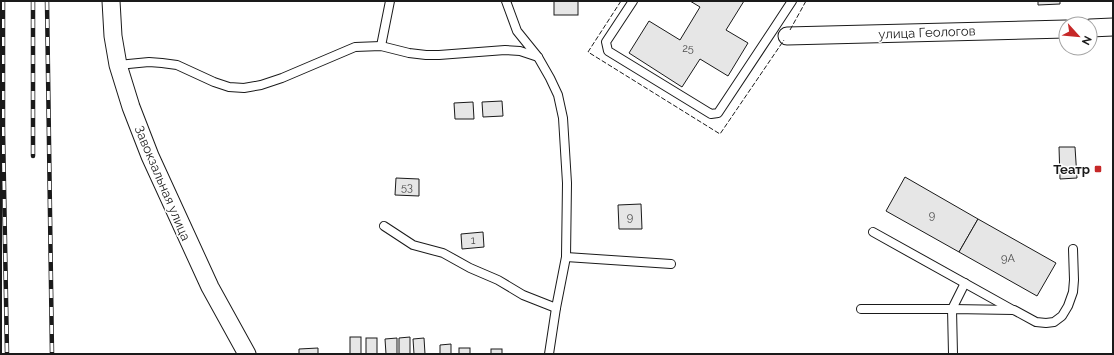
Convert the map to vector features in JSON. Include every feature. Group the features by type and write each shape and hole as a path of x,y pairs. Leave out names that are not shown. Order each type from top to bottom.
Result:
{"street":[{"name":"Завокзальная улица","path":"111,1 118,65 131,107 150,156 175,213 210,287 247,354"},
{"path":"1098,28 1113,27"},
{"name":"улица Геологов","path":"780,33 1058,28"}],"lane":[{"path":"381,46 390,1"},
{"path":"506,1 517,31 538,57 550,78 558,95 563,118 567,183 566,257 549,354"},
{"path":"633,1 606,42 608,51 711,114 718,113 780,33 792,1"},
{"path":"118,65 149,62 177,65 214,82 229,87 244,88 261,85 282,78 355,47 381,46 409,53 426,55 505,50 538,57"},
{"path":"384,226 413,245 443,253 470,268 498,280 522,295 556,308"},
{"path":"873,232 1036,322 1046,324 1054,322 1062,316 1068,306 1073,292 1074,249"},
{"path":"566,257 672,264"},
{"path":"953,354 952,309 965,283"},
{"path":"861,309 1014,310"}],"building":[{"path":"554,1 578,1 578,15 554,15"},
{"path":"690,1 744,1 726,30 748,43 728,76 700,59 682,87 629,53 649,21 680,40 700,7"},
{"path":"1038,1 1060,1 1060,4 1038,5"},
{"path":"502,101 503,116 483,117 482,102"},
{"path":"473,102 474,119 455,119 454,103"},
{"path":"1059,147 1075,147 1077,178 1060,179"},
{"path":"905,177 978,219 959,252 886,211"},
{"path":"396,178 419,179 419,196 395,195"},
{"path":"641,204 642,229 619,229 618,205"},
{"path":"978,219 1056,263 1037,296 959,252"},
{"path":"483,232 484,247 462,249 461,234"},
{"path":"350,337 361,337 361,354 350,354"},
{"path":"410,337 410,354 399,354 399,338"},
{"path":"366,338 377,338 377,354 366,354"},
{"path":"397,338 397,354 386,354 385,339"},
{"path":"424,338 425,354 414,354 413,339"},
{"path":"451,344 451,354 440,354 440,345"},
{"path":"318,348 318,354 299,354 299,349"},
{"path":"459,348 470,348 470,354 459,354"},
{"path":"491,349 502,349 502,354 491,354"}],"railway":[{"path":"3,1 3,130 7,354"},
{"path":"33,1 33,156"},
{"path":"47,1 52,354"}],"fence":[{"path":"621,1 588,52 720,134 784,40"},
{"path":"790,30 806,1"}],"place":[{"name":"Театр","path":"1098,169"}]}
